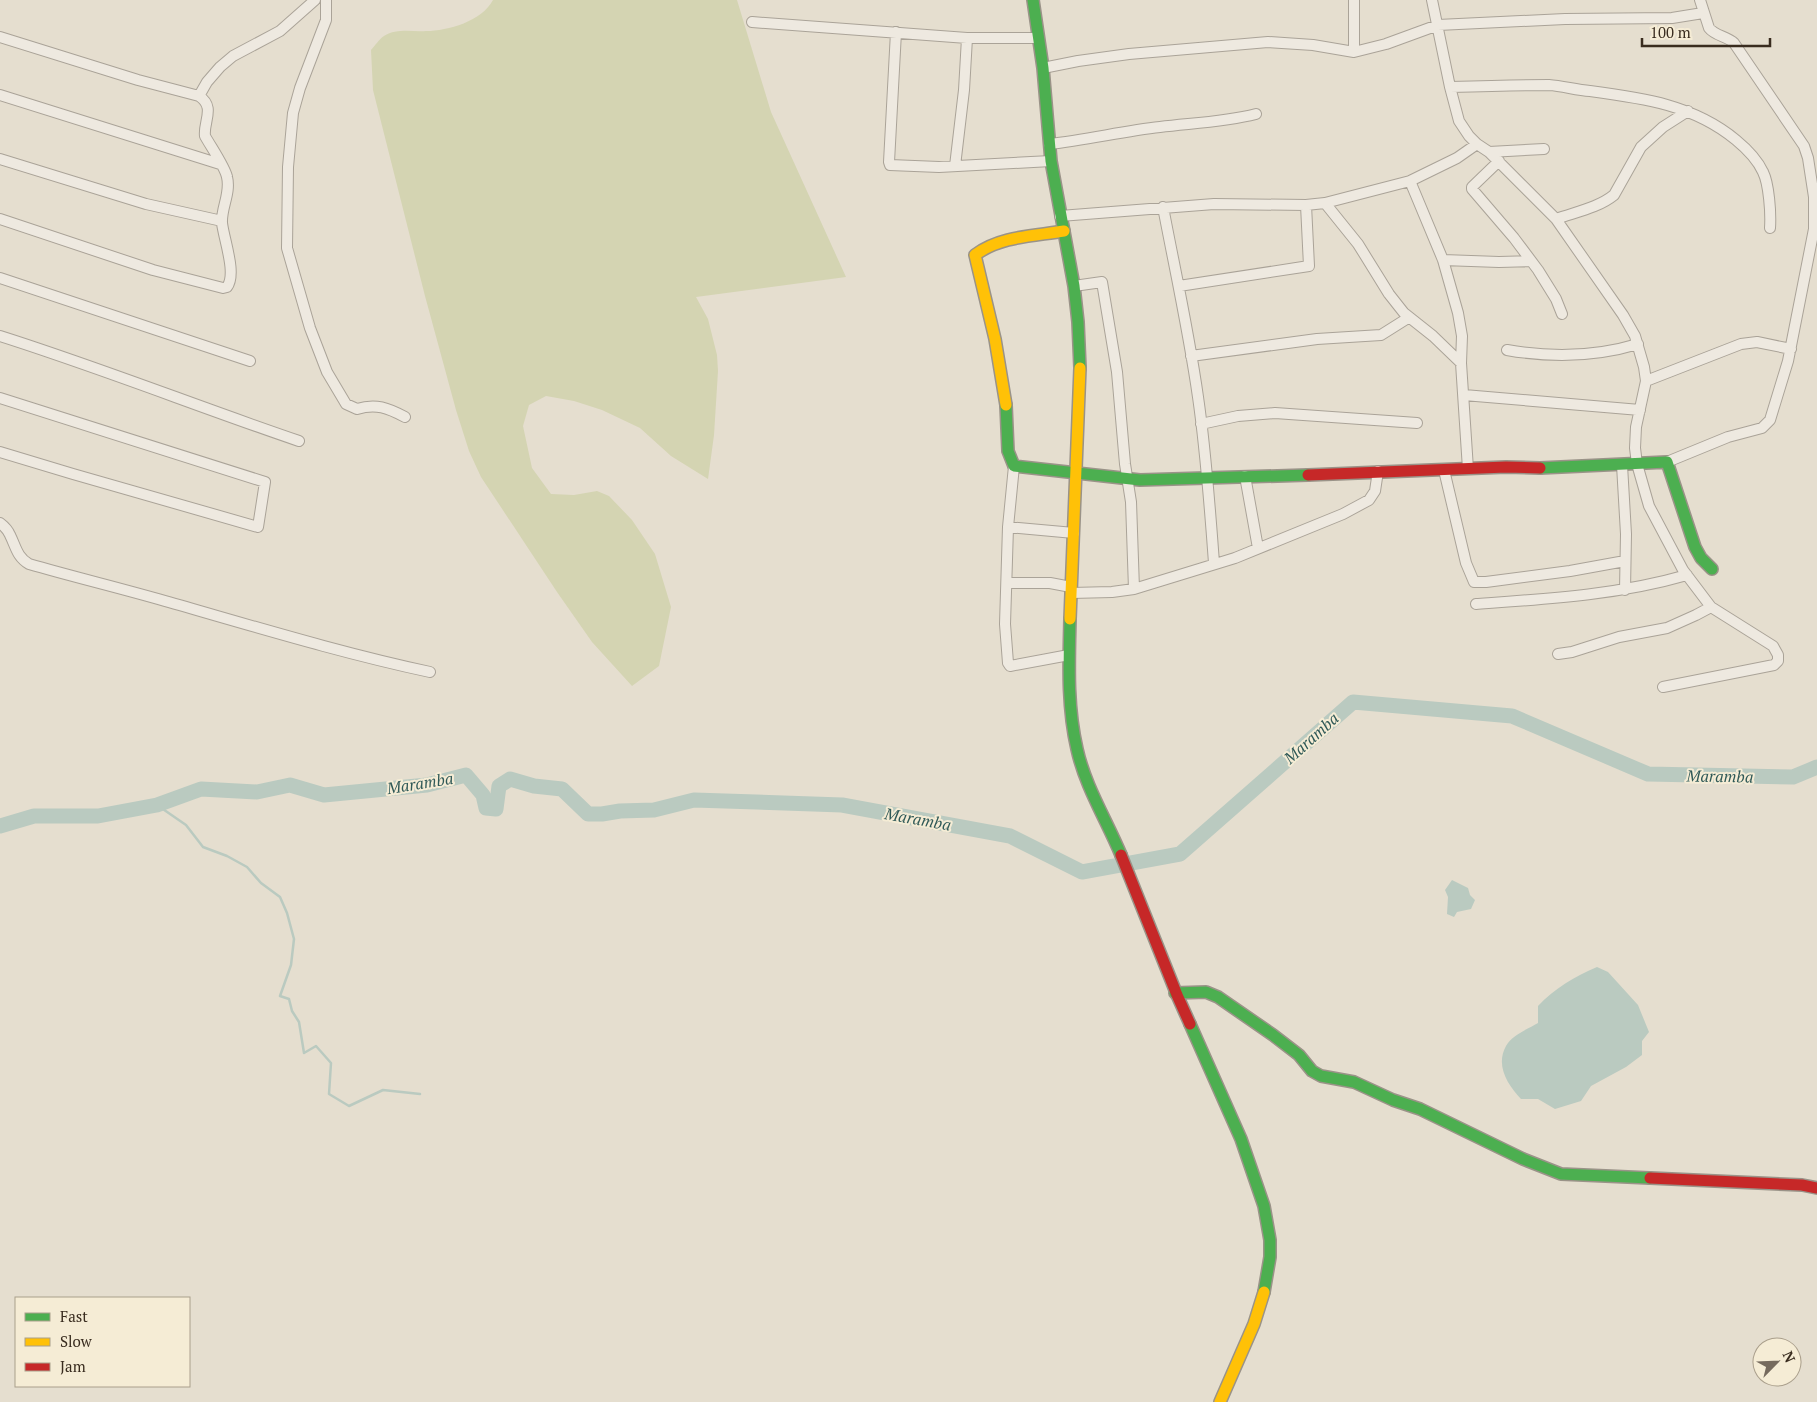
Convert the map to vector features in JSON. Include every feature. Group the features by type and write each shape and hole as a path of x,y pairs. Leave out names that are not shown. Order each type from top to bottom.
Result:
{"street":[{"path":"199,96 207,82 234,56 280,32 315,0"},
{"path":"326,0 326,20 300,88 293,113 288,167 287,248 310,328 327,372 346,404 357,409 370,405 376,406 394,411 405,417"},
{"path":"1033,0 1043,68 1051,161 1074,286 1078,322 1080,358 1070,655 1070,697 1077,750 1087,779 1113,836 1169,973 1175,993 1207,1058 1251,1165 1268,1224 1270,1249 1268,1275 1254,1328 1220,1402"},
{"path":"1354,0 1354,52"},
{"path":"1432,0 1459,121 1469,136 1489,152 1556,219 1623,315 1638,344 1646,381 1636,427 1637,464 1649,506 1687,575 1711,607 1773,646 1778,655 1778,661 1774,666 1663,687"},
{"path":"1014,466 1127,479 1622,465 1667,462 1728,437 1762,428 1770,420 1791,349 1814,229 1815,208 1808,158 1799,137 1734,43 1712,32 1703,13 1700,0"},
{"path":"1043,68 1129,54 1268,42 1313,45 1354,52 1386,44 1438,25 1565,19 1672,18 1703,13"},
{"path":"752,22 967,38 1038,38"},
{"path":"896,32 890,165 955,166 1051,161"},
{"path":"0,37 138,80 199,96 206,103 209,115 204,132 205,136 227,176 228,184 222,221 232,278 231,283 228,288 223,288 153,270 0,219"},
{"path":"955,166 964,90 967,38"},
{"path":"1450,87 1566,87 1652,101 1688,111 1711,121 1722,128 1754,157 1764,172 1767,183 1770,228"},
{"path":"0,95 220,164"},
{"path":"1556,219 1608,200 1614,195 1641,146 1663,127 1688,111"},
{"path":"1049,144 1088,140 1136,130 1209,123 1256,114"},
{"path":"1060,216 1214,204 1306,205 1325,203 1410,181 1457,158 1477,144"},
{"path":"1489,152 1544,149"},
{"path":"0,159 146,204 222,221"},
{"path":"1498,161 1477,181 1472,189 1531,261 1556,299 1562,314"},
{"path":"1410,181 1443,260 1455,298 1460,325 1468,469"},
{"path":"1325,203 1358,244 1389,294 1408,318 1433,336 1461,363"},
{"path":"1179,286 1309,266 1306,205"},
{"path":"1163,207 1179,286 1201,424 1214,563"},
{"path":"1064,231 992,244 975,255 984,288 1001,370 1008,425 1008,454 1014,466 1008,527 1006,645 1008,660 1010,666 1070,655"},
{"path":"1443,260 1531,261"},
{"path":"0,278 250,361"},
{"path":"1074,286 1102,282 1117,372 1132,523 1134,589"},
{"path":"1191,356 1317,339 1381,335 1408,318"},
{"path":"0,336 138,382 245,423 299,441"},
{"path":"1646,381 1741,344 1757,342 1791,349"},
{"path":"1508,350 1525,353 1585,355 1605,353 1638,344"},
{"path":"1464,395 1640,410"},
{"path":"0,398 264,482 258,527 0,452"},
{"path":"1201,424 1238,416 1275,413 1417,423"},
{"path":"1667,462 1695,547 1701,558 1712,569"},
{"path":"1622,465 1625,504 1625,590"},
{"path":"1444,470 1466,563 1474,582 1570,571 1625,561"},
{"path":"1007,583 1050,583 1071,590 1112,592 1134,589 1178,577 1214,563 1235,558 1343,514 1369,500 1375,491 1378,471"},
{"path":"1245,476 1258,548"},
{"path":"0,523 10,533 14,546 22,560 29,564 164,600 277,633 430,672"},
{"path":"1008,527 1074,533"},
{"path":"1476,604 1625,590 1662,583 1687,575"},
{"path":"1558,654 1572,652 1619,637 1667,628 1696,616 1711,607"},
{"path":"1175,993 1206,992 1218,997 1273,1034 1299,1055 1312,1071 1321,1076 1354,1082 1393,1100 1420,1109 1523,1159 1561,1174 1700,1180 1817,1188"}],"green space":[{"path":"493,0 737,0 771,112 846,277 696,297 708,319 717,355 718,371 714,435 708,479 671,456 640,428 602,410 574,401 546,396 529,405 523,426 532,468 551,494 574,495 597,491 609,496 632,520 655,554 671,607 659,666 632,686 592,642 557,592 481,477 469,451 425,296 373,90 371,50 382,37 399,31 435,31 454,27 481,14"}],"shaded area":[{"path":"1452,880 1468,888 1470,895 1475,900 1471,909 1457,912 1454,917 1447,914 1448,897 1445,890"},
{"path":"1597,967 1608,972 1638,1005 1649,1032 1642,1041 1642,1055 1626,1067 1591,1086 1581,1101 1555,1109 1538,1099 1521,1099 1504,1075 1502,1068 1503,1053 1506,1046 1516,1035 1538,1023 1538,1006 1551,994 1573,979"}],"waterway":[{"name":"Maramba","path":"0,826 34,816 98,816 157,805 201,789 257,792 290,785 324,795 427,785 466,775 483,795 486,808 496,809 499,786 510,779 534,786 562,789 588,814 654,810 694,800 842,805 1010,836 1082,872 1180,854 1353,702 1512,716 1648,774 1793,777 1817,767"},
{"path":"157,805 186,825 203,847 227,856 247,867 261,883 280,897 287,913 294,939 291,965 280,996 289,999 292,1011 299,1022 304,1053 316,1046 331,1063 329,1094 349,1106 383,1090 420,1094"}],"traffic: fast":[{"path":"1033,0 1043,68 1051,161 1074,286 1080,368"},
{"path":"1006,405 1008,451 1014,466 1140,480 1308,475"},
{"path":"1540,468 1667,462 1695,547 1701,558 1712,569"},
{"path":"1070,619 1070,701 1077,749 1085,776 1121,855"},
{"path":"1175,993 1206,992 1218,997 1273,1035 1299,1055 1312,1071 1321,1076 1354,1082 1393,1100 1420,1109 1523,1159 1561,1174 1650,1178"},
{"path":"1190,1024 1241,1139 1264,1206 1270,1240 1270,1257 1264,1292"}],"traffic: slow":[{"path":"1006,405 995,339 975,255 1006,240 1064,231"},
{"path":"1070,619 1080,368"},
{"path":"1220,1402 1254,1324 1264,1292"}],"traffic: jam":[{"path":"1308,475 1506,467 1540,468"},
{"path":"1121,855 1190,1024"},
{"path":"1650,1178 1802,1185 1817,1188"}]}
